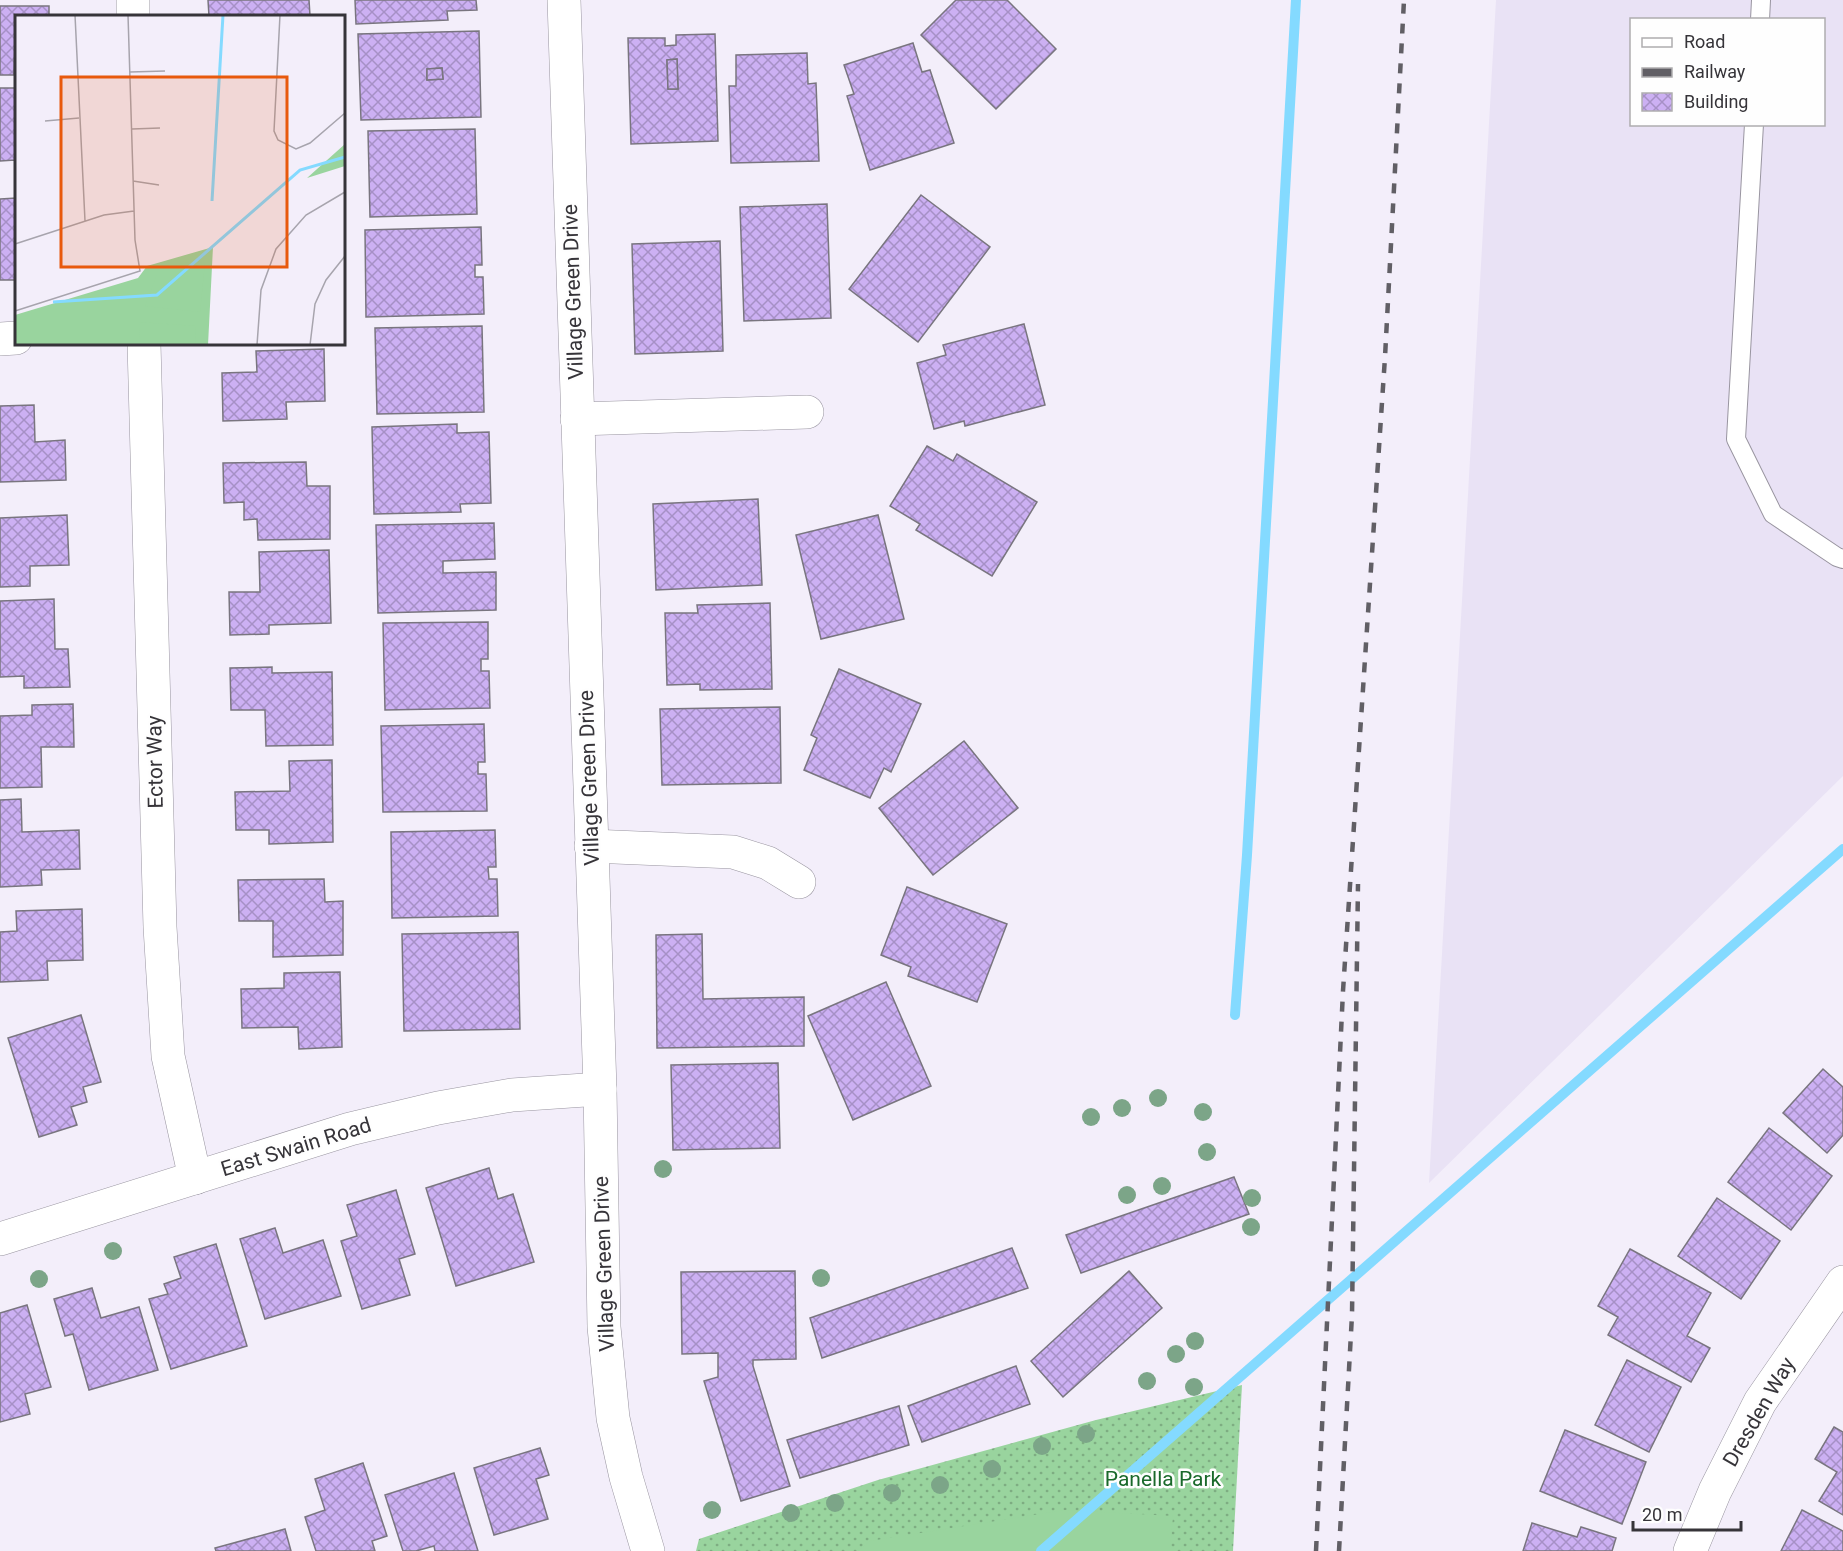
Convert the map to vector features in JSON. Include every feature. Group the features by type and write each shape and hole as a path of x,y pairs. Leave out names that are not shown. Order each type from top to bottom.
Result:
{"street":[{"path":"132,0 133,15"},
{"name":"Village Green Drive","path":"564,0 600,1089 604,1327 612,1418 626,1478 648,1551"},
{"path":"0,339 15,338"},
{"name":"Ector Way","path":"144,345 156,795 164,995 168,1056 195,1178"},
{"path":"577,419 807,412"},
{"path":"591,846 733,852 768,863 799,882"},
{"name":"East Swain Road","path":"0,1239 350,1129 438,1108 512,1095 600,1089"},
{"name":"Dresden Way","path":"1690,1551 1714,1491 1760,1402 1843,1282"}],"lane":[{"path":"1760,18 1761,0"},
{"path":"1754,126 1736,439 1773,514 1843,559"}],"shaded area":[{"path":"1496,0 1843,0 1843,776 1429,1183"}],"green space":[{"name":"Panella Park","path":"1242,1385 1233,1551 696,1551 699,1539 878,1480 1096,1420"},
{"path":"1065,1510 1173,1516 1170,1551 858,1551 870,1541"}],"building":[{"path":"208,0 309,0 310,15 209,15"},
{"path":"355,0 476,0 477,10 447,11 448,20 356,24"},
{"path":"956,0 1007,0 1056,49 996,109 921,35"},
{"path":"0,6 49,6 49,15 15,15 14,75 0,75"},
{"path":"479,31 481,117 361,120 358,34","holes":["442,68 443,79 427,80 427,69"]},
{"path":"715,34 718,141 631,144 628,38 665,38 665,46 676,45 676,35","holes":["677,59 678,89 668,89 667,60"]},
{"path":"913,43 922,72 930,70 954,143 870,170 847,96 854,94 844,65"},
{"path":"807,53 808,84 816,83 819,161 731,163 729,86 736,86 736,55"},
{"path":"677,59 678,89 668,89 667,60"},
{"path":"442,68 443,79 427,80 427,69"},
{"path":"0,88 15,88 15,160 0,161"},
{"path":"475,129 477,214 370,217 368,131"},
{"path":"921,195 990,247 918,342 849,289"},
{"path":"15,198 15,280 0,280 0,199"},
{"path":"827,204 831,318 744,321 740,207"},
{"path":"481,227 482,265 475,265 475,277 483,277 484,314 366,317 365,230"},
{"path":"720,241 723,351 635,354 632,244"},
{"path":"1024,324 1045,405 965,426 964,421 934,429 917,363 946,355 943,345"},
{"path":"482,326 484,412 377,414 375,328"},
{"path":"324,349 325,401 286,402 287,419 223,421 222,373 257,372 256,351"},
{"path":"34,405 35,442 65,440 66,480 0,482 0,406"},
{"path":"457,424 457,433 489,432 491,503 460,504 461,512 374,514 372,427"},
{"path":"927,446 953,461 957,454 1037,502 992,576 916,530 920,524 890,506"},
{"path":"306,462 307,486 330,486 330,539 258,540 257,519 244,520 244,502 224,503 223,463"},
{"path":"758,499 762,585 656,590 653,504"},
{"path":"67,515 69,565 30,566 30,586 0,587 0,518"},
{"path":"878,515 904,619 821,639 796,535"},
{"path":"494,523 495,559 443,561 443,573 496,572 496,610 378,613 376,525"},
{"path":"329,550 331,623 269,625 269,634 230,635 229,592 260,592 259,552"},
{"path":"54,599 55,649 68,649 70,687 24,688 24,676 0,677 0,601"},
{"path":"770,603 772,689 700,690 700,684 667,685 665,613 698,613 697,605"},
{"path":"488,622 488,659 481,659 481,671 489,671 490,708 385,710 383,623"},
{"path":"272,667 272,673 332,672 333,745 266,746 265,710 231,710 230,668"},
{"path":"839,669 921,704 891,772 884,768 870,798 804,770 817,738 811,735"},
{"path":"73,704 74,747 41,747 42,787 0,788 0,716 32,715 32,705"},
{"path":"780,707 781,783 662,785 660,709"},
{"path":"484,724 485,762 478,762 478,774 486,774 487,811 383,812 381,726"},
{"path":"964,741 1018,808 933,875 879,808"},
{"path":"332,760 333,842 269,844 269,830 236,830 235,792 290,791 289,761"},
{"path":"21,799 22,832 79,830 80,869 41,870 42,885 0,887 0,800"},
{"path":"495,830 496,867 488,867 489,879 497,879 498,916 392,918 391,832"},
{"path":"324,879 325,902 343,901 343,955 273,957 273,921 239,921 238,880"},
{"path":"907,887 1007,924 977,1002 908,976 911,967 881,955"},
{"path":"82,909 83,960 47,961 48,980 0,982 0,932 17,931 16,911"},
{"path":"518,932 520,1029 404,1031 402,934"},
{"path":"702,934 703,999 804,997 804,1046 657,1048 656,935"},
{"path":"340,972 342,1047 299,1049 298,1027 242,1028 241,989 284,988 284,973"},
{"path":"886,982 931,1086 853,1120 808,1016"},
{"path":"81,1015 101,1082 83,1087 87,1102 71,1107 77,1125 39,1137 8,1038"},
{"path":"778,1063 780,1148 673,1150 671,1065"},
{"path":"1823,1069 1843,1087 1843,1135 1827,1153 1783,1113"},
{"path":"1769,1128 1832,1176 1791,1230 1728,1182"},
{"path":"489,1168 498,1199 513,1194 534,1262 456,1286 426,1188"},
{"path":"1234,1177 1249,1214 1081,1273 1066,1235"},
{"path":"396,1190 415,1254 399,1259 410,1295 362,1309 341,1241 357,1236 347,1205"},
{"path":"1717,1198 1780,1241 1741,1299 1678,1256"},
{"path":"275,1228 283,1253 323,1240 341,1296 265,1319 240,1239"},
{"path":"216,1244 247,1346 171,1369 149,1299 168,1294 164,1284 181,1278 174,1257"},
{"path":"1012,1248 1028,1288 822,1358 810,1318"},
{"path":"1630,1249 1711,1293 1687,1336 1710,1348 1691,1382 1608,1335 1618,1317 1598,1306"},
{"path":"795,1271 796,1359 753,1360 790,1486 741,1501 704,1381 718,1377 718,1353 682,1354 681,1272"},
{"path":"1129,1271 1162,1308 1063,1397 1031,1361"},
{"path":"92,1288 101,1318 139,1307 158,1370 89,1390 73,1334 65,1336 54,1299"},
{"path":"27,1305 51,1387 25,1394 30,1414 0,1422 0,1313"},
{"path":"1627,1360 1681,1387 1649,1452 1595,1425"},
{"path":"1016,1366 1030,1404 922,1442 908,1406"},
{"path":"899,1406 909,1445 800,1478 787,1440"},
{"path":"1834,1427 1843,1432 1843,1515 1819,1501 1837,1472 1815,1459"},
{"path":"1565,1430 1646,1462 1622,1524 1540,1491"},
{"path":"540,1448 549,1475 536,1479 548,1519 494,1535 474,1468"},
{"path":"363,1463 387,1536 372,1541 375,1551 316,1551 305,1517 325,1510 315,1479"},
{"path":"454,1473 478,1551 435,1551 434,1546 416,1551 403,1551 385,1495"},
{"path":"1802,1510 1843,1531 1843,1551 1781,1551"},
{"path":"1532,1523 1577,1537 1581,1527 1616,1538 1612,1551 1523,1551"},
{"path":"285,1529 291,1551 216,1551 215,1548"}],"waterway":[{"path":"1235,1015 1247,855 1296,0"},
{"path":"1041,1551 1843,849"}],"railway":[{"path":"1316,1551 1343,991 1385,357 1404,0"},
{"path":"1339,1551 1352,1315 1358,884"}]}
